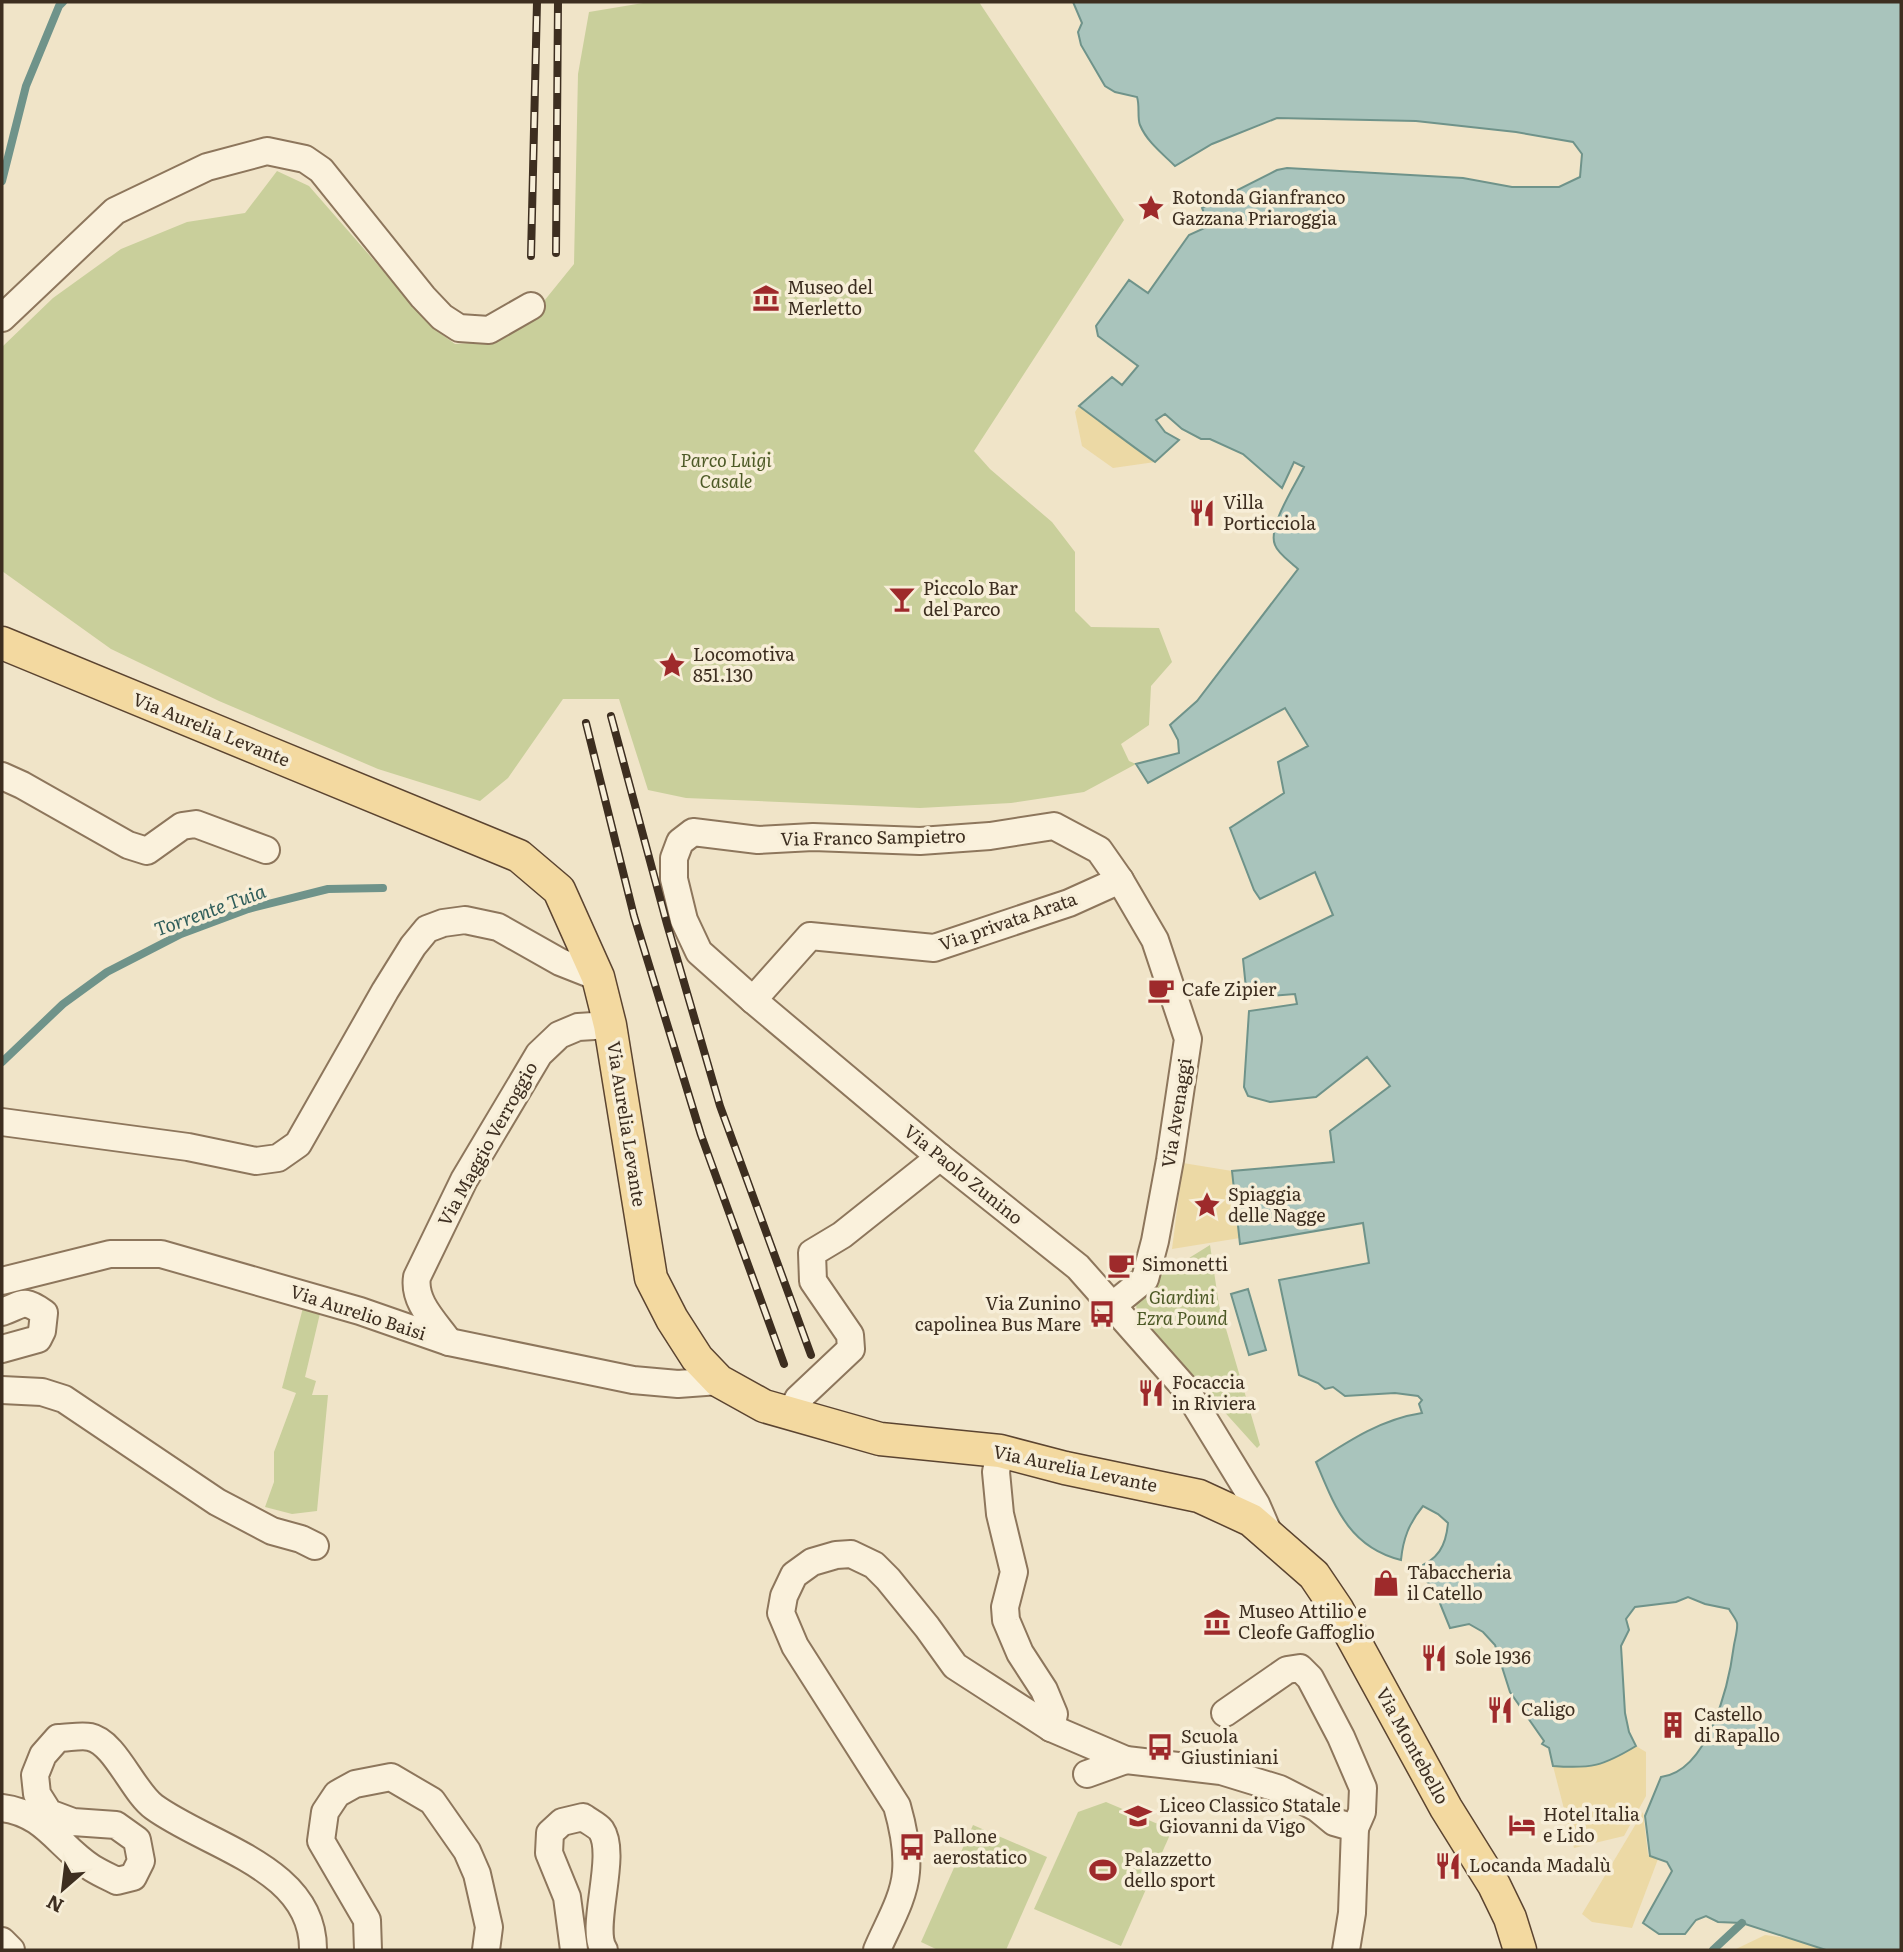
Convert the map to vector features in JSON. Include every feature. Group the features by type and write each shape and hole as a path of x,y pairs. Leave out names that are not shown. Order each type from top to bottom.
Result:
{"main road":[{"name":"Via Aurelia Levante","path":"2,643 519,856 559,890 598,977 610,1025 651,1278 672,1319 697,1358 719,1381 764,1406 880,1439 1000,1451 1065,1468 1199,1496 1251,1520 1314,1575"},
{"name":"Via Montebello","path":"1314,1575 1337,1609 1446,1808 1494,1885 1528,1949"}],"street":[{"path":"2,318 115,212 207,167 267,151 305,159 321,170 423,297 442,317 459,328 489,330 531,306"},
{"path":"2,776 128,845 147,851 182,826 196,824 266,850"},
{"name":"Via Franco Sampietro","path":"693,832 758,840 813,837 920,841 990,836 1054,826"},
{"name":"Via Avenaggi","path":"1054,826 1098,850 1120,880 1155,940 1188,1040 1165,1187 1145,1279 1113,1305"},
{"name":"Via Paolo Zunino","path":"693,832 680,842 674,858 674,879 684,920 699,951 753,1000 940,1157 1078,1267 1185,1388 1256,1504 1269,1534"},
{"name":"Via privata Arata","path":"753,1000 810,936 933,948 1069,903 1120,880"},
{"path":"2,1122 174,1145 257,1161 278,1158 298,1144 399,969 427,929 443,923 465,920 498,927 560,962 598,977"},
{"name":"Via Maggio Verroggio","path":"449,1342 415,1290 417,1277 464,1180 539,1054 559,1035 578,1027 610,1025"},
{"path":"790,1414 797,1399 851,1349 850,1335 813,1281 812,1253 842,1235 940,1157"},
{"name":"Via Aurelio Baisi","path":"2,1281 110,1254 161,1254 360,1311 449,1342 633,1380 678,1384 719,1381"},
{"path":"2,1312 30,1303 44,1313 38,1339 2,1349"},
{"path":"2,1390 42,1392 64,1399 217,1502 272,1531 315,1546"},
{"path":"1000,1451 996,1472 1000,1514 1014,1572 1005,1606 1006,1620 1020,1653 1044,1690 1054,1714 1051,1728"},
{"path":"877,1950 900,1897 906,1873 905,1836 897,1806 795,1646 781,1613 784,1596 794,1575 812,1562 836,1555 851,1554 874,1565 919,1617 955,1666 1051,1728 1126,1760 1221,1771 1280,1789 1317,1808 1334,1822 1355,1828"},
{"path":"1225,1713 1287,1670 1300,1668 1310,1678 1363,1788 1362,1812 1355,1828 1352,1913 1346,1950"},
{"path":"2,1808 18,1810 40,1821 91,1868 117,1881 132,1877 141,1861 137,1840 116,1825 72,1822 49,1813 37,1794 35,1775 43,1755 58,1738 92,1737 112,1752 152,1806 271,1872 302,1904 313,1934 313,1950"},
{"path":"1087,1774 1126,1760"},
{"path":"368,1950 367,1920 321,1841 325,1812 337,1794 355,1783 391,1777 432,1801 467,1851 477,1874 489,1927 486,1950"},
{"path":"574,1950 567,1897 549,1853 550,1833 562,1822 583,1817 601,1830 605,1843 604,1895 599,1932 604,1950"},
{"path":"2,1941 11,1950"}],"green space":[{"name":"Parco Luigi Casale","path":"649,2 979,2 1124,220 974,451 990,469 1052,522 1075,552 1075,611 1091,627 1159,628 1172,662 1151,686 1149,725 1121,744 1129,761 1136,764 1084,792 1011,803 920,808 686,798 648,790 619,699 563,699 508,778 480,801 378,769 219,701 111,649 2,571 2,347 53,298 121,249 187,222 245,213 277,171 309,186 433,328 455,344 484,342 523,327 574,264 578,74 589,12"},
{"name":"Giardini Ezra Pound","path":"1210,1245 1219,1305 1260,1445 1257,1448 1137,1315 1136,1303 1152,1281"},
{"path":"305,1300 322,1305 305,1377 316,1381 312,1395 328,1395 317,1511 292,1514 265,1507 274,1482 274,1452 296,1393 282,1388"},
{"name":"Palazzetto dello sport","path":"1106,1802 1172,1830 1121,1946 1034,1909 1078,1812"},
{"path":"973,1825 1047,1857 1006,1950 938,1950 921,1942"}],"sand":[{"path":"1079,406 1155,462 1113,468 1082,446 1075,412"},
{"name":"Spiaggia delle Nagge","path":"1183,1163 1232,1171 1240,1238 1172,1249"},
{"path":"1636,1746 1646,1752 1646,1796 1624,1836 1574,1848 1553,1766 1596,1765"},
{"path":"1643,1812 1648,1855 1658,1859 1632,1928 1592,1922 1582,1914"},
{"path":"1765,1935 1801,1940 1826,1950 1734,1950"}],"water":[{"path":"1073,2 1901,2 1901,1950 1826,1950 1742,1923 1718,1922 1706,1916 1696,1920 1685,1934 1659,1934 1643,1923 1672,1871 1667,1862 1650,1856 1645,1816 1661,1777 1678,1771 1692,1759 1714,1723 1727,1681 1737,1631 1736,1621 1729,1609 1688,1597 1676,1602 1635,1607 1626,1619 1629,1630 1621,1646 1625,1713 1629,1732 1636,1746 1596,1765 1553,1766 1549,1748 1542,1744 1544,1741 1510,1692 1495,1645 1483,1632 1469,1624 1450,1628 1435,1591 1416,1568 1430,1561 1440,1551 1448,1523 1423,1506 1408,1532 1401,1560 1368,1546 1346,1523 1316,1462 1380,1425 1422,1413 1419,1404 1422,1400 1418,1396 1395,1393 1345,1396 1333,1387 1325,1389 1299,1375 1279,1280 1369,1263 1363,1223 1240,1244 1232,1171 1334,1162 1330,1131 1390,1086 1367,1057 1316,1097 1270,1102 1248,1096 1244,1087 1249,1011 1297,1004 1295,994 1247,998 1243,959 1333,915 1315,872 1260,899 1230,828 1284,793 1278,762 1308,746 1285,708 1148,783 1136,764 1179,753 1178,740 1170,725 1197,701 1298,569 1279,552 1274,537 1279,517 1304,467 1294,462 1282,488 1243,454 1210,439 1201,439 1182,429 1165,414 1156,420 1165,432 1179,440 1155,462 1079,406 1112,377 1122,385 1138,366 1098,336 1096,326 1129,280 1148,293 1189,235 1209,226 1202,208 1277,170 1287,168 1463,178 1512,187 1559,187 1580,177 1582,154 1573,142 1516,132 1416,121 1277,118 1212,144 1175,166 1143,131 1139,122 1137,97 1115,92 1105,86 1081,45 1078,32 1082,23"},
{"path":"1248,1289 1266,1350 1249,1355 1231,1294"}],"waterway":[{"path":"2,181 26,86 63,2"},
{"name":"Torrente Tuia","path":"2,1062 63,1004 107,972 181,934 248,909 328,889 383,888"},
{"path":"1713,1950 1742,1923"}],"railway":[{"path":"531,256 537,2"},
{"path":"556,253 558,2"},
{"path":"611,716 720,1106 811,1355"},
{"path":"586,723 634,916 701,1135 784,1364"}],"place":[{"name":"Rotonda Gianfranco Gazzana Priaroggia","path":"1151,208"},
{"name":"Museo del Merletto","path":"766,298"},
{"name":"Villa Porticciola","path":"1202,513"},
{"name":"Piccolo Bar del Parco","path":"902,599"},
{"name":"Locomotiva 851.130","path":"672,665"},
{"name":"Cafe Zipier","path":"1161,990"},
{"name":"Spiaggia delle Nagge","path":"1207,1205"},
{"name":"Simonetti","path":"1121,1265"},
{"name":"Via Zunino capolinea Bus Mare","path":"1102,1314"},
{"name":"Focaccia in Riviera","path":"1151,1393"},
{"name":"Tabaccheria il Catello","path":"1386,1583"},
{"name":"Museo Attilio e Cleofe Gaffoglio","path":"1217,1622"},
{"name":"Sole 1936","path":"1434,1658"},
{"name":"Caligo","path":"1500,1710"},
{"name":"Castello di Rapallo","path":"1673,1725"},
{"name":"Scuola Giustiniani","path":"1160,1747"},
{"name":"Liceo Classico Statale Giovanni da Vigo","path":"1138,1816"},
{"name":"Hotel Italia e Lido","path":"1522,1825"},
{"name":"Pallone aerostatico","path":"912,1847"},
{"name":"Locanda Madalù","path":"1448,1866"},
{"name":"Palazzetto dello sport","path":"1103,1870"}]}
